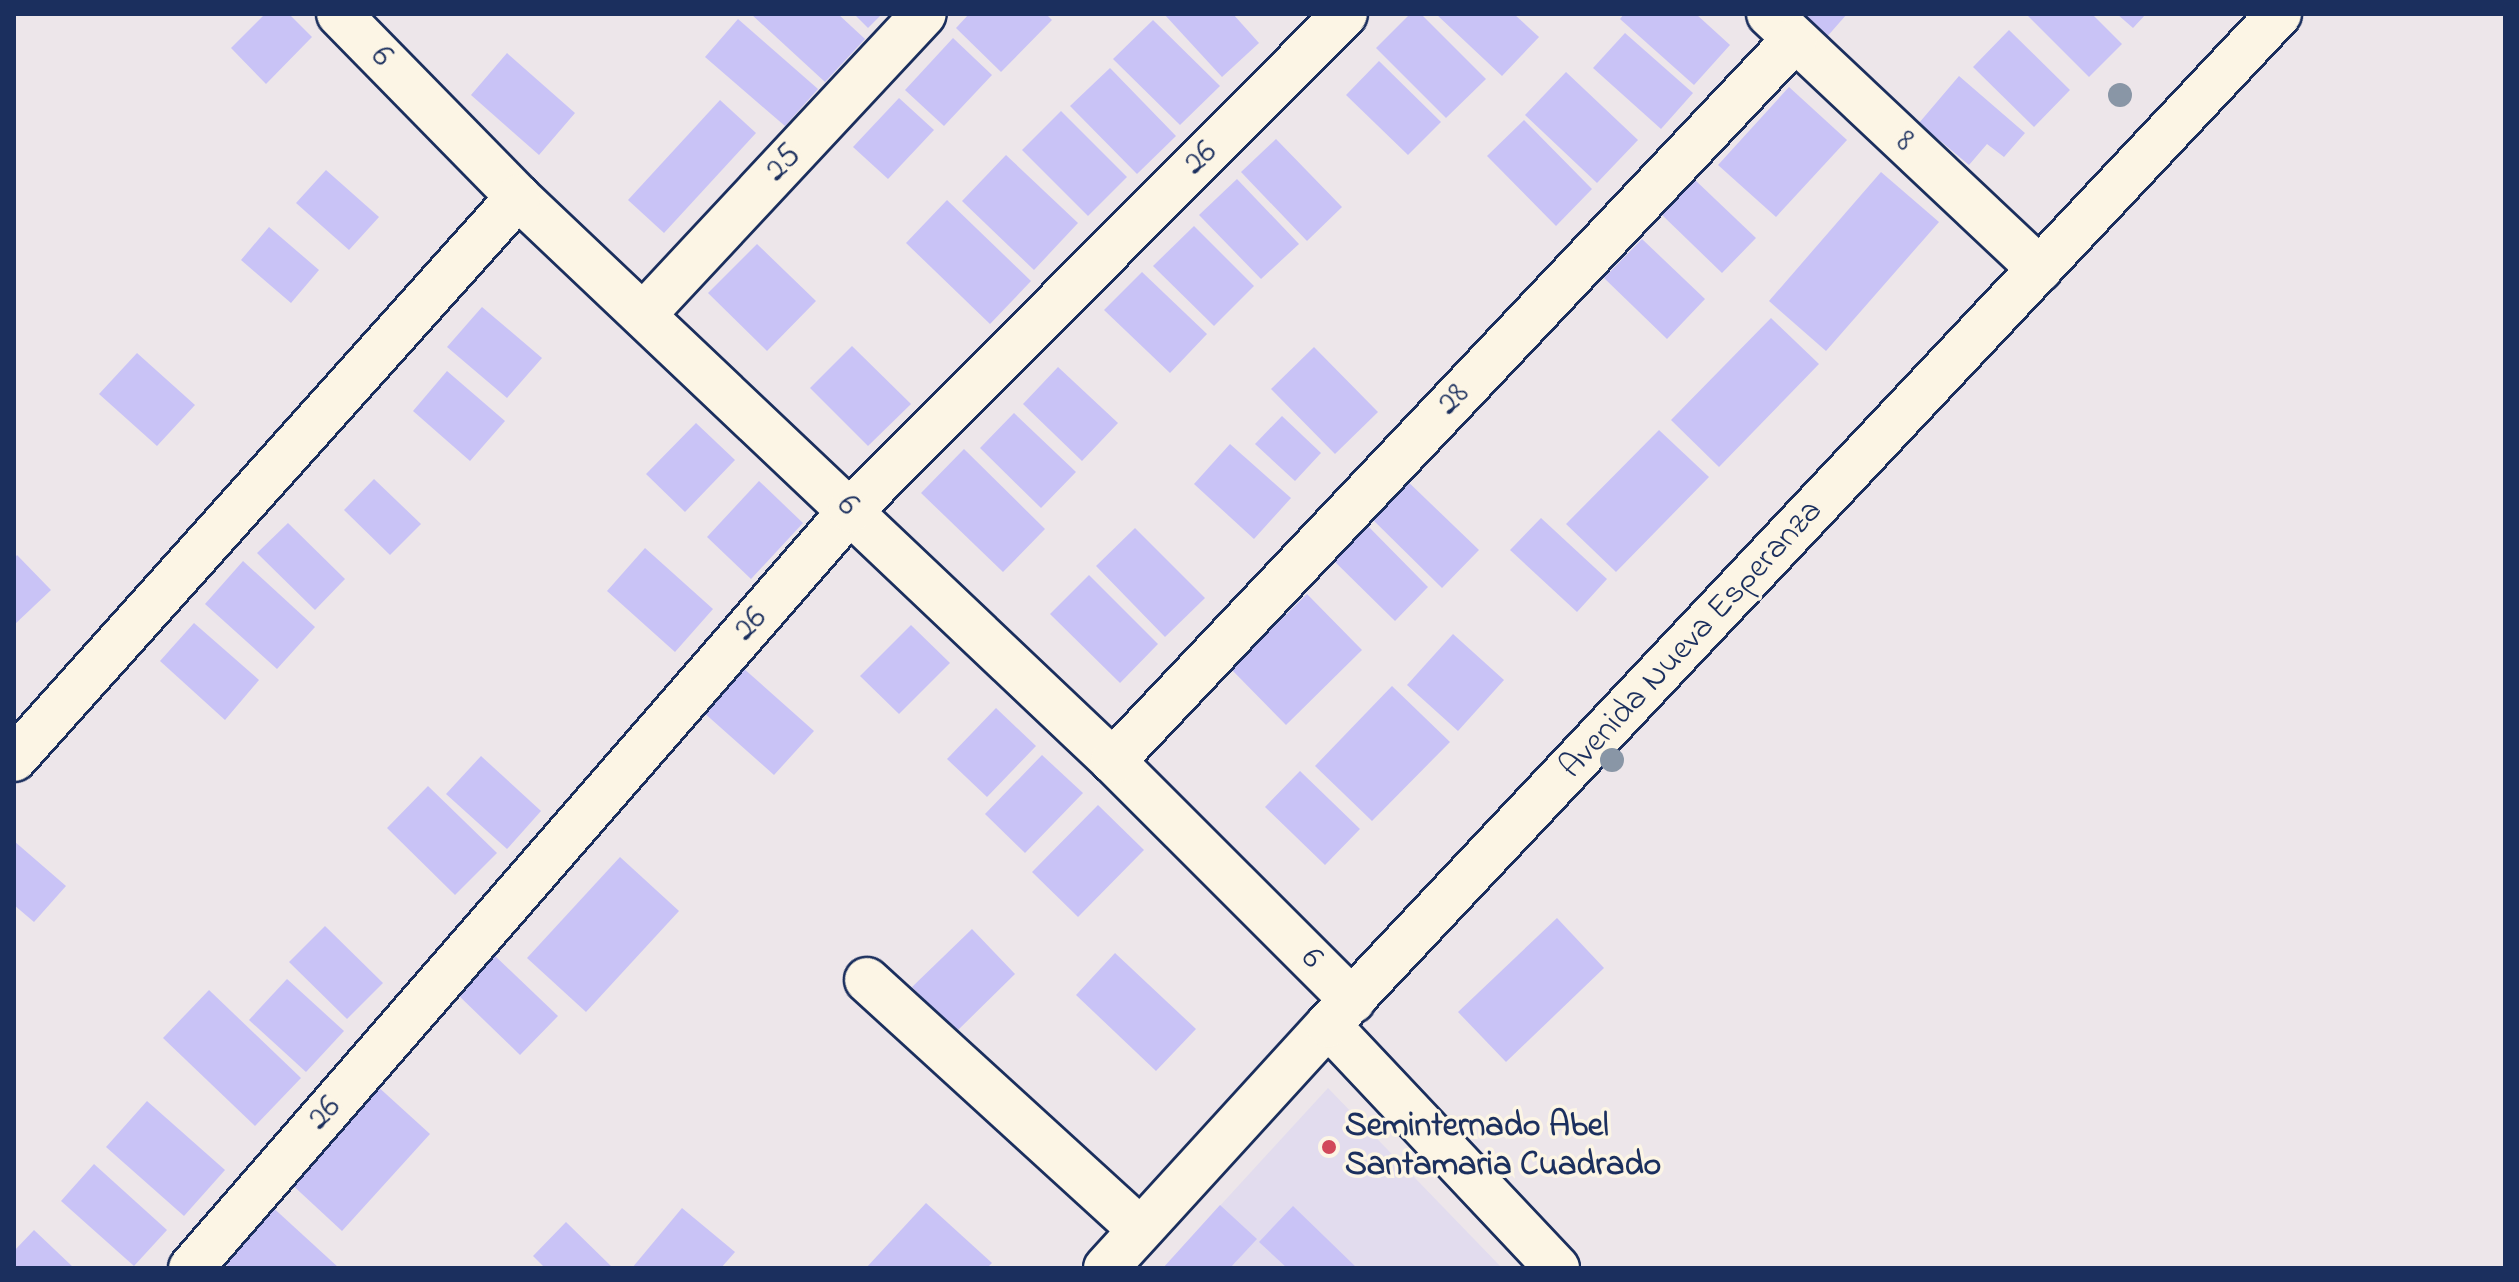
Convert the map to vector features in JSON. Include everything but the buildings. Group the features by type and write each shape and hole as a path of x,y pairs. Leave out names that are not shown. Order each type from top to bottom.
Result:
{"street":[{"name":"25","path":"644,314 924,14"},
{"name":"26","path":"191,1268 851,510 1345,14"},
{"name":"6","path":"357,20 518,197 1113,761 1341,1013 1557,1268"},
{"name":"Avenida Nueva Esperanza","path":"1106,1268 1341,1013 2040,269 2257,21"},
{"name":"8","path":"1782,26 2040,269"},
{"name":"28","path":"1113,761 1782,26"},
{"path":"14,759 518,197"},
{"path":"867,980 1140,1229"}],"shaded area":[{"name":"Seminternado Abel Santamaria Cuadrado","path":"1328,1088 1502,1268 1163,1268"}],"place":[{"name":"Seminternado Abel Santamaria Cuadrado","path":"1329,1147"}]}
